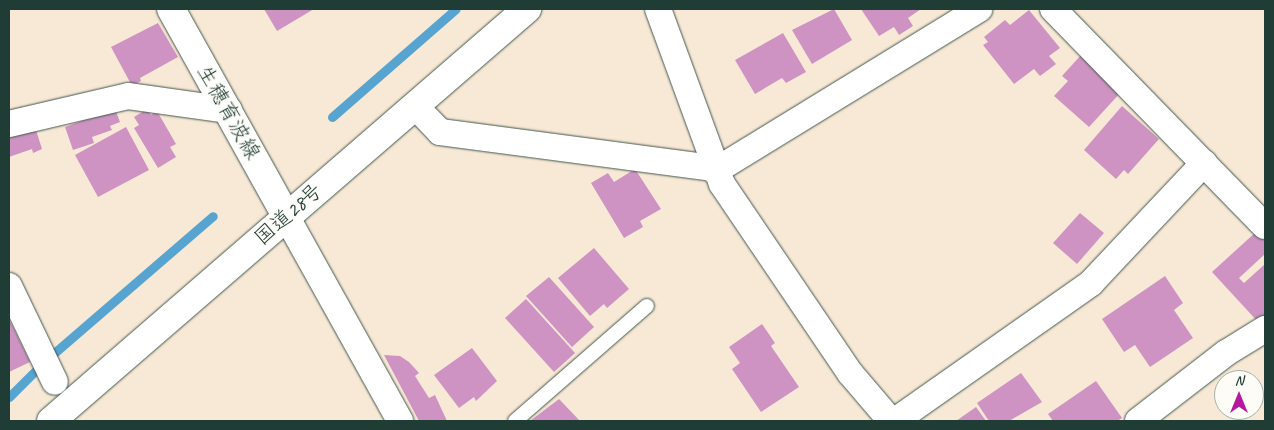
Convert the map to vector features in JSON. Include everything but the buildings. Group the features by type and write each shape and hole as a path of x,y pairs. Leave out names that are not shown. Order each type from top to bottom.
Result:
{"main road":[{"name":"生穂育波線","path":"171,9 229,110 286,216"},
{"name":"国道28号","path":"51,421 527,9"}],"street":[{"path":"658,9 714,169 850,373 890,421"},
{"path":"415,106 440,132 714,169 979,9"},
{"path":"1053,9 1265,226"},
{"path":"9,124 128,96 229,110"},
{"path":"895,421 1091,283 1204,163"},
{"path":"286,216 400,421"},
{"path":"9,286 55,382"},
{"path":"1138,421 1226,353 1265,329"}],"lane":[{"path":"515,421 647,306"}],"waterway":[{"path":"332,117 456,9"},
{"path":"53,354 213,216"},
{"path":"9,397 35,371"}]}
